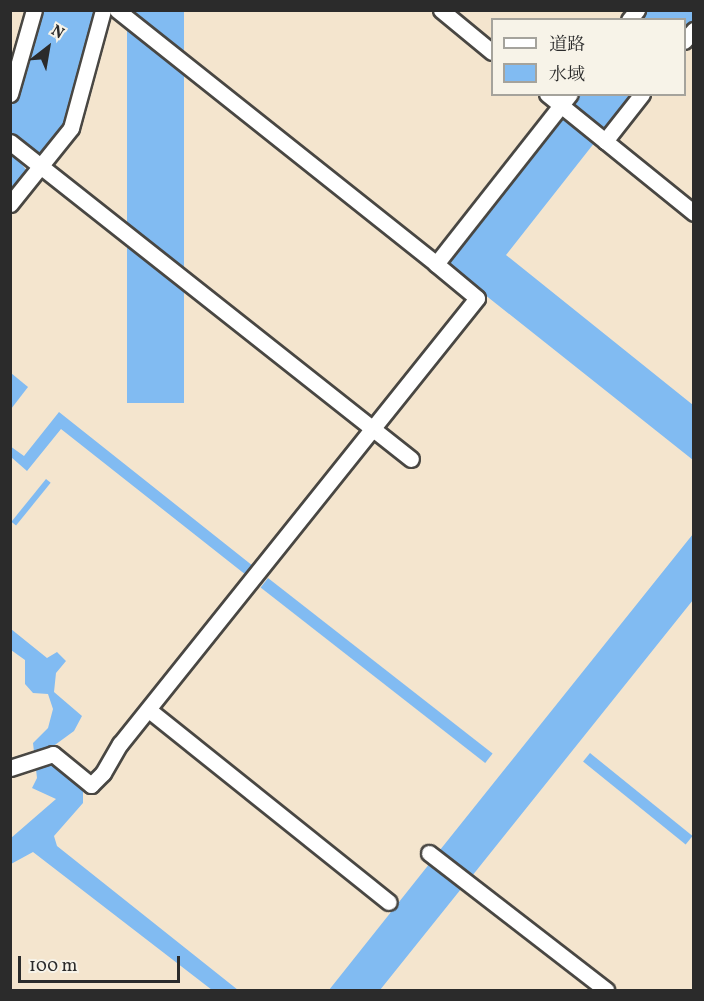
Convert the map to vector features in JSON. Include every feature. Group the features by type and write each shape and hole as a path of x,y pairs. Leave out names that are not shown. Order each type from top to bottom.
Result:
{"street":[{"path":"10,94 15,62 34,10"},
{"path":"10,204 42,167 70,128 103,10"},
{"path":"10,768 53,754 91,785 477,298 117,10"},
{"path":"441,10 491,51"},
{"path":"605,141 640,96"},
{"path":"436,264 565,100 583,123 693,213"},
{"path":"10,142 372,431 411,459"},
{"path":"149,710 389,902"},
{"path":"429,853 606,990"}],"water":[{"path":"43,11 94,11 62,127 41,154 11,136 10,111"},
{"path":"127,11 184,11 184,403 127,403"},
{"path":"646,11 693,11 693,23 686,34 686,18 641,18"},
{"path":"577,96 635,96 604,131 570,104"},
{"path":"561,116 595,142 506,255 693,405 693,460 445,263"},
{"path":"11,150 27,171 11,192"},
{"path":"11,373 28,387 11,409"},
{"path":"59,412 253,566 246,575 61,429 27,471 11,457 10,446 24,456"},
{"path":"46,479 51,483 16,526 11,522"},
{"path":"693,534 693,600 472,876 459,866 448,878 461,889 380,990 329,990 430,863 443,874 453,861 440,850"},
{"path":"268,578 493,753 485,763 261,587"},
{"path":"11,629 47,658 57,652 66,661 56,673 54,692 82,716 74,731 48,750 83,788 83,803 54,836 57,846 238,990 212,990 33,852 11,864 11,838 56,799 32,788 37,778 33,743 48,728 53,709 48,694 33,693 25,684 25,660 11,650"},
{"path":"590,753 693,836 686,845 583,762"}]}
